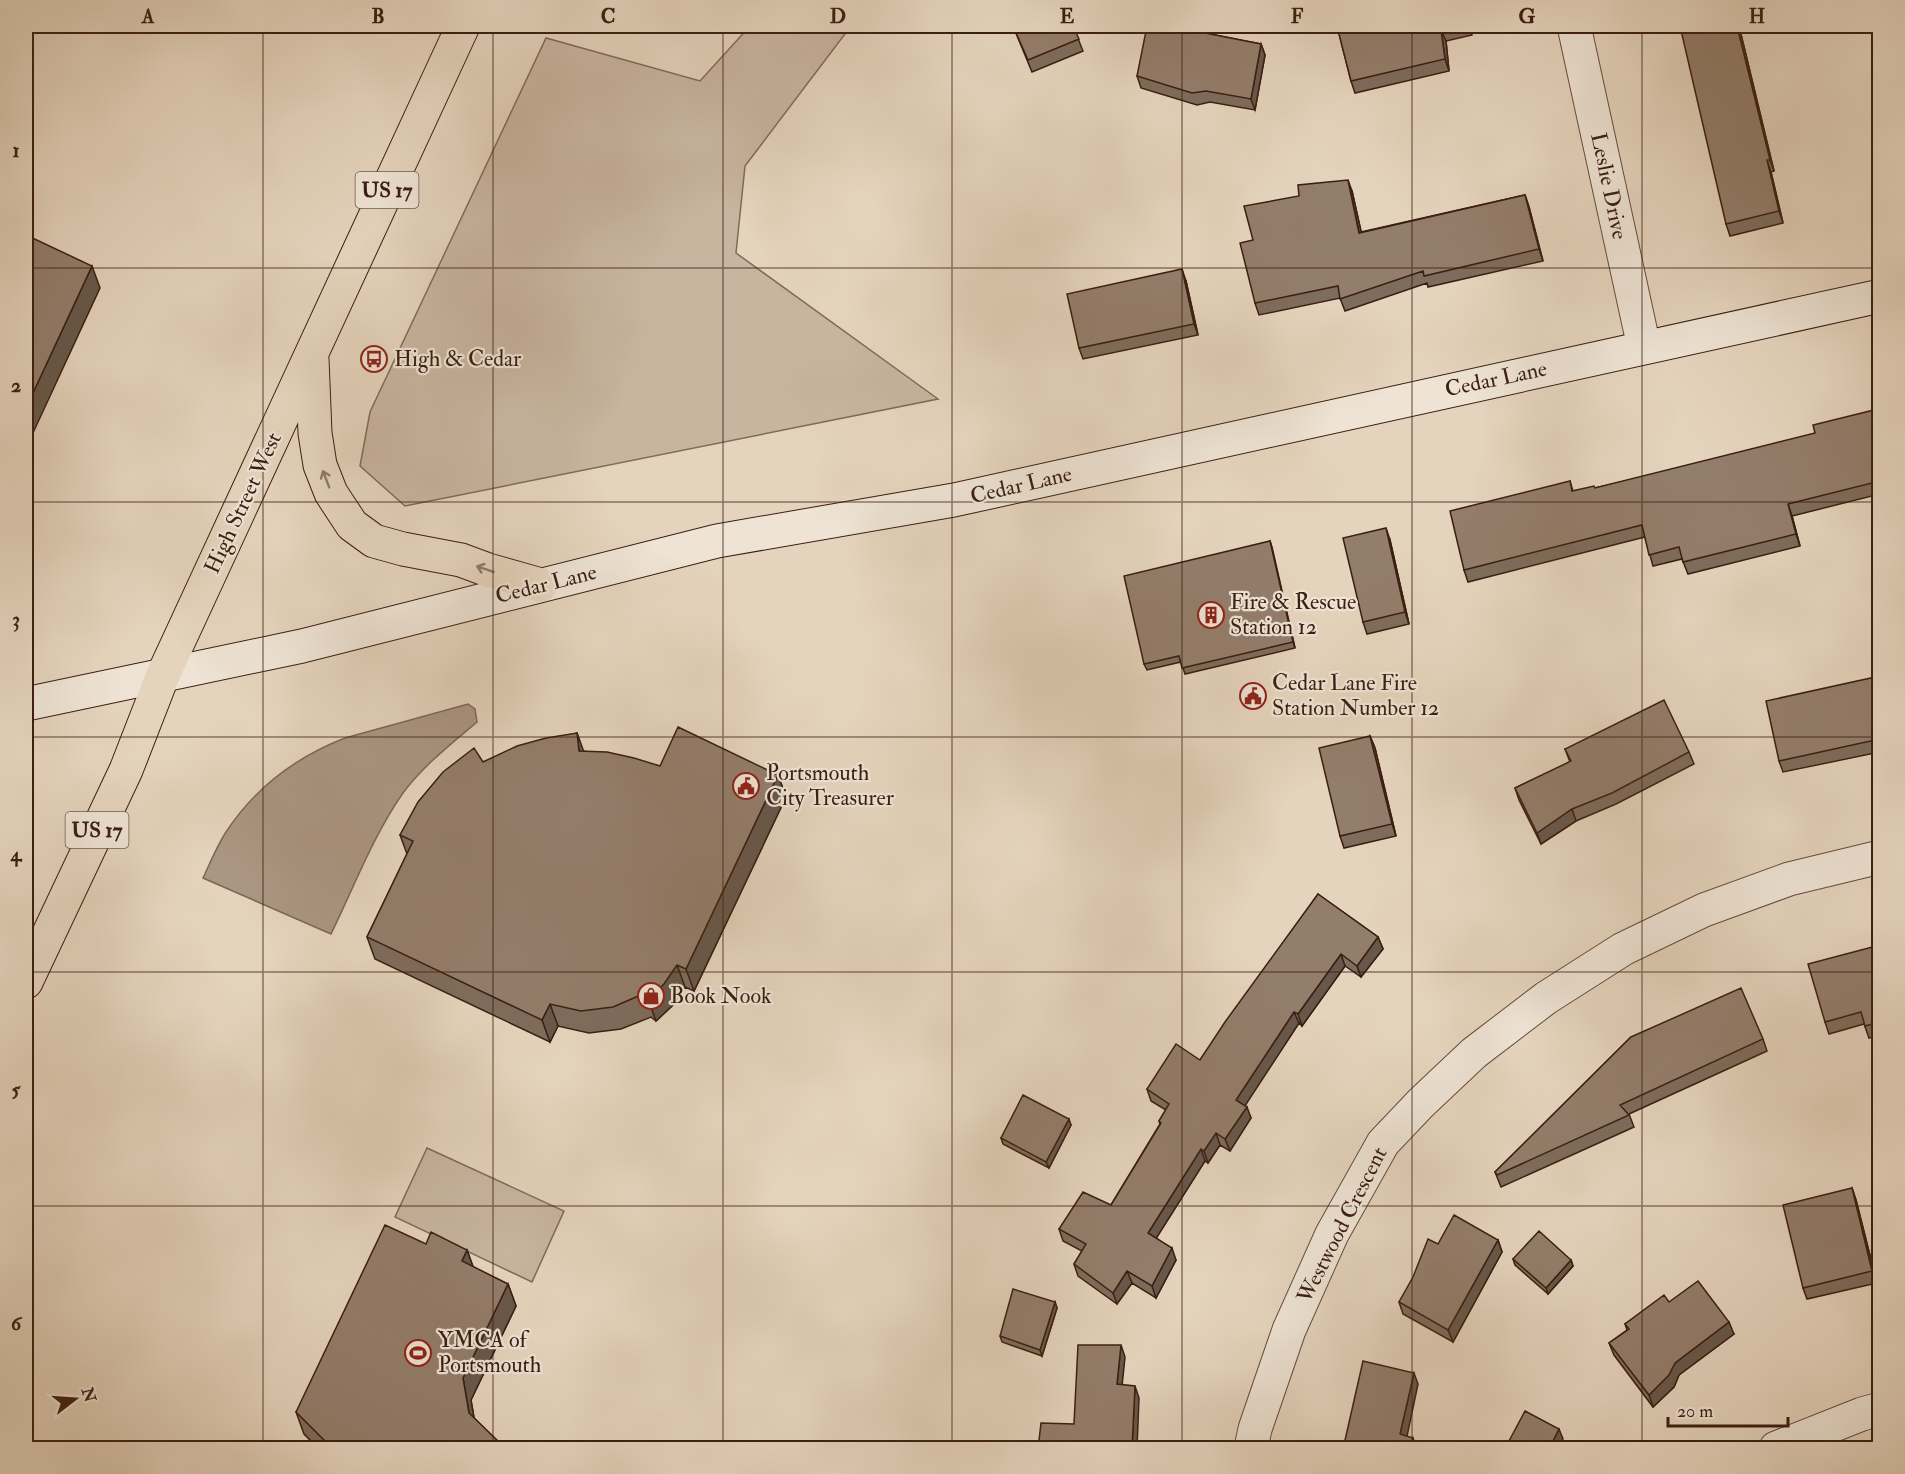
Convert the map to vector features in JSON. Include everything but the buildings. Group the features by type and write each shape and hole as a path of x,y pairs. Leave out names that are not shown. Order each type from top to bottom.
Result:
{"main road":[{"name":"High Street West","path":"26,982 126,770 164,675 463,26"},
{"name":"Leslie Drive","path":"1574,26 1644,346"},
{"name":"Cedar Lane","path":"26,704 302,646 717,541 954,500 1644,346 1880,296"},
{"path":"312,354 315,433 320,465 331,493 352,525 374,541 461,560 541,585"},
{"name":"Westwood Crescent","path":"1251,1449 1255,1429 1289,1330 1332,1234 1383,1143 1474,1053 1545,998 1623,950 1714,906 1790,879 1880,857"},
{"path":"1776,1449 1880,1409"}],"shaded area":[{"path":"750,26 851,26 745,166 736,253 938,399 405,506 360,466 370,412 546,38 700,81"},
{"path":"468,704 475,709 477,722 428,765 403,793 373,844 331,934 203,878 226,832 237,816 263,788 293,764 345,738"},
{"path":"427,1148 564,1211 532,1282 395,1217"}],"place":[{"name":"High & Cedar","path":"374,359"},
{"name":"Fire & Rescue Station 12","path":"1211,615"},
{"name":"Cedar Lane Fire Station Number 12","path":"1253,696"},
{"name":"Portsmouth City Treasurer","path":"746,786"},
{"name":"Book Nook","path":"651,996"},
{"name":"YMCA of Portsmouth","path":"418,1353"}]}
